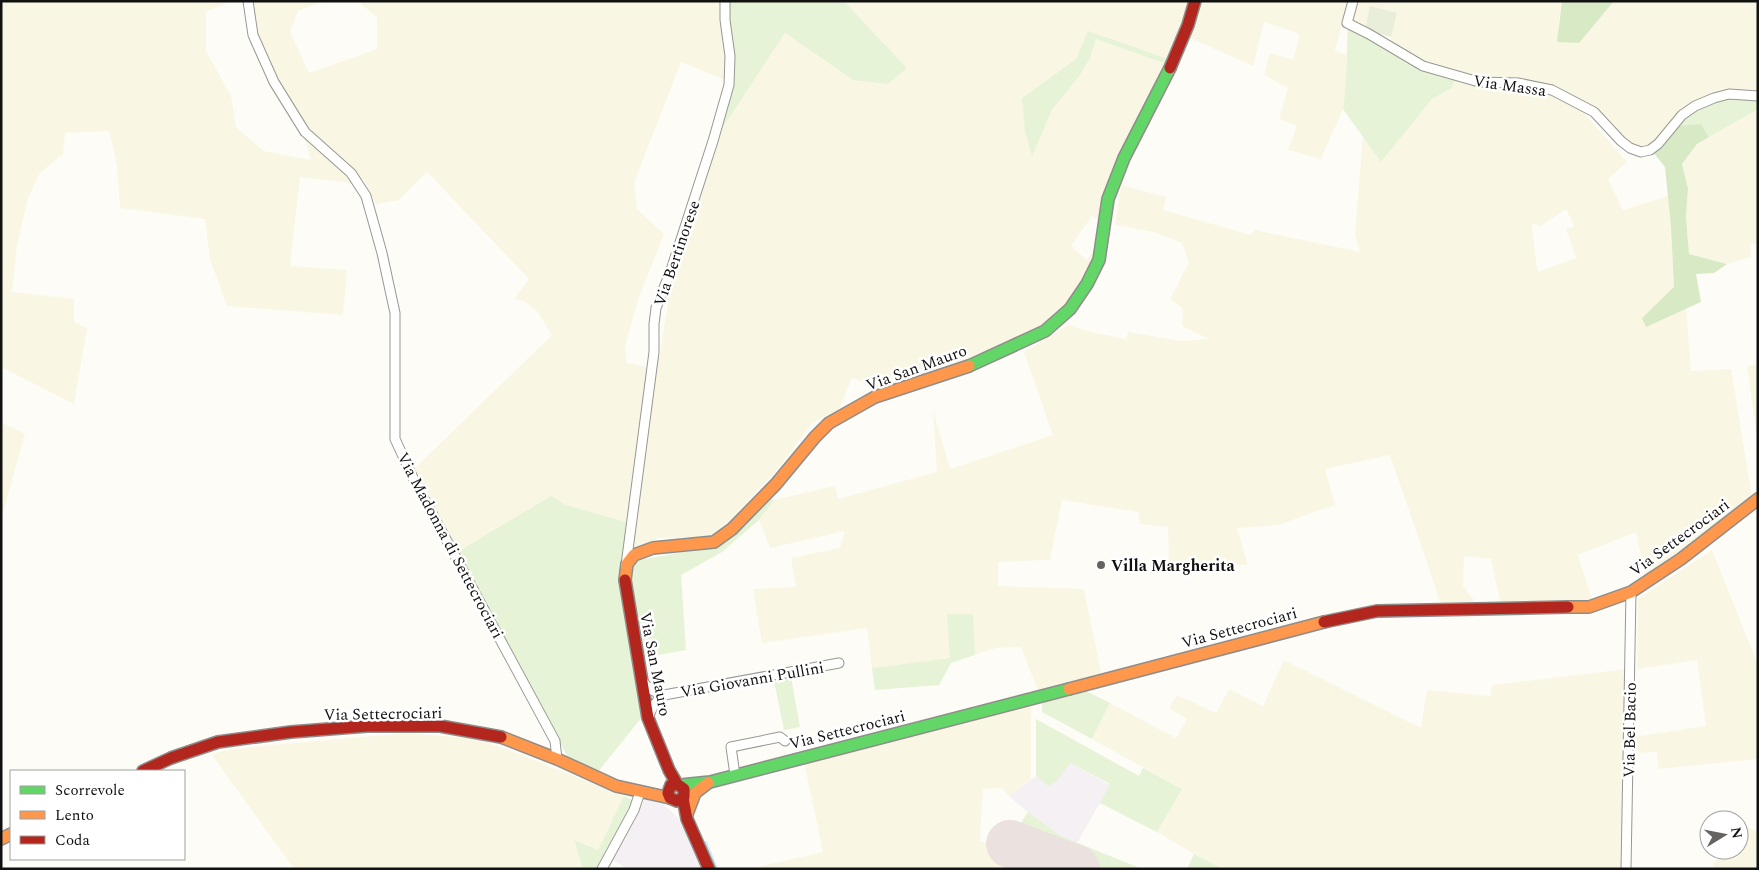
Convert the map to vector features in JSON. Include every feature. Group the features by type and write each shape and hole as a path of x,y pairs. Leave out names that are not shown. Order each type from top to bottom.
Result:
{"main road":[{"name":"Via San Mauro","path":"709,869 676,792 648,718 627,599 626,568 629,560 643,550 705,544 722,538 776,484 829,423 875,397 960,370 1024,341 1045,331 1070,309 1087,284 1099,260 1104,242 1108,199 1124,158 1168,73 1188,25 1195,1"},
{"name":"Via Settecrociari","path":"145,770 171,758 218,742 291,732 367,726 440,726 505,738 616,786 644,792 676,792 1314,624 1377,612 1589,607 1631,592 1682,559 1758,499"},
{"path":"686,816 695,793 710,782"}],"street":[{"name":"Via Madonna di Settecrociari","path":"248,1 252,35 274,82 305,132 351,173 366,196 382,253 395,313 395,438 414,480 555,741 557,759"},
{"name":"Via Bertinorese","path":"626,568 654,352 656,308 672,270 729,85 730,56 724,20 724,1"},
{"name":"Via Massa","path":"1353,1 1347,23 1423,66 1479,82 1518,84 1552,90 1594,112 1621,141 1630,148 1641,152 1650,150 1658,144 1682,115 1695,106 1729,94 1758,96"},
{"name":"Via Bel Bacio","path":"1626,869 1631,592"},
{"name":"Via Giovanni Pullini","path":"644,699 839,663"},
{"name":"Via Giovanni Pullini","path":"640,677 648,688 659,696"},
{"name":"Via Giovanni Pullini","path":"648,718 659,696"},
{"path":"735,775 731,747 780,737 785,741"},
{"path":"602,869 644,792"}],"shaded area":[{"path":"1,1 231,1 206,12 206,51 231,96 236,127 264,151 311,160 303,133 269,85 248,36 244,1 325,1 298,11 290,31 309,73 377,49 377,18 358,1 729,1 732,83 681,62 634,183 637,209 664,234 638,300 625,347 627,363 649,367 659,359 669,297 718,135 785,33 853,80 884,43 844,1 1348,1 1335,51 1346,55 1346,88 1343,109 1321,159 1288,150 1297,126 1279,119 1288,88 1264,75 1270,53 1293,60 1299,34 1264,22 1253,66 1190,38 1171,60 1088,32 1076,59 1022,98 1032,155 1052,110 1080,75 1090,58 1096,39 1169,65 1126,151 1104,225 1092,216 1071,246 1087,260 1100,240 1090,274 1074,299 1055,319 954,366 876,391 852,378 839,409 812,423 777,470 727,523 708,537 658,538 631,553 595,514 566,505 551,496 457,552 413,470 552,335 537,311 524,301 514,299 529,279 427,172 399,200 376,204 364,180 352,183 300,177 290,266 347,270 343,315 227,306 210,259 205,219 120,208 117,165 109,131 65,133 63,154 40,173 28,198 17,246 12,292 74,299 74,322 87,328 74,404 1,367"},
{"path":"1357,1 1562,1 1558,26 1579,43 1614,1 1758,1 1758,95 1647,147 1635,147 1627,142 1600,112 1580,99 1545,86 1582,107 1584,113 1627,162 1608,179 1623,210 1668,196 1674,288 1642,318 1646,327 1686,308 1691,371 1731,369 1752,497 1697,539 1645,575 1636,532 1578,555 1592,599 1572,604 1542,603 1527,600 1509,605 1501,605 1491,559 1464,556 1463,586 1474,600 1471,604 1441,604 1390,455 1325,469 1335,505 1278,525 1237,528 1248,565 1169,565 1168,527 1140,524 1138,512 1062,500 1050,560 998,562 998,586 1084,589 1102,677 1038,691 1021,647 996,648 975,655 973,614 950,658 872,668 867,628 762,643 753,589 796,587 791,558 840,548 845,531 770,548 759,520 774,500 835,486 838,499 937,472 933,410 950,469 1053,435 1024,352 1068,325 1126,339 1128,332 1181,341 1209,339 1182,326 1183,309 1170,299 1189,262 1182,243 1154,232 1115,225 1121,185 1166,197 1163,210 1251,235 1255,230 1360,252 1355,235 1363,135 1381,162 1432,99 1452,88 1425,64 1391,42 1397,13 1365,30 1351,22","holes":["1566,209 1574,226 1566,229 1576,258 1538,272 1532,224 1541,226"]},
{"path":"1758,108 1758,244 1750,244 1751,257 1727,264 1689,254 1686,217 1688,189 1682,163 1697,144"},
{"path":"1758,364 1758,444 1747,366"},
{"path":"1,422 25,434 1,520"},
{"path":"1712,550 1758,665 1758,759 1658,769 1657,752 1636,753 1634,737 1706,726 1697,660 1637,669 1638,599"},
{"path":"1284,660 1421,728 1427,690 1490,696 1492,685 1627,669 1623,869 1223,869 1157,832 1182,789 1092,739 1110,703 1176,738 1187,719 1169,708 1177,695 1216,713 1229,689 1263,706"},
{"path":"1031,704 1031,779 1009,796 1002,788 983,789 980,841 1059,869 749,869 823,852 804,762"},
{"path":"408,733 466,738 486,742 624,796 598,850 574,840 583,869 294,869 212,755 222,751 270,745"},
{"path":"1070,763 1110,785 1077,843 1061,836 1009,796 1036,776 1048,786"},
{"path":"645,799 664,805 678,818 701,866 700,869 628,869 613,860"},
{"path":"1749,828 1758,832 1758,869 1711,869 1716,860 1749,860"}],"green space":[{"path":"729,1 844,1 907,68 888,84 853,80 785,33 718,135 732,83"},
{"path":"1562,1 1614,1 1579,43 1557,42"},
{"path":"1370,6 1397,13 1391,37 1365,30"},
{"path":"1348,28 1455,79 1452,88 1432,99 1381,162 1343,109"},
{"path":"1088,31 1171,60 1169,65 1096,39 1090,58 1080,75 1052,110 1032,156 1025,132 1022,98 1076,59"},
{"path":"1739,97 1758,100 1757,110 1709,137 1701,124 1675,126 1705,106"},
{"path":"1701,124 1709,137 1697,144 1682,164 1688,189 1686,217 1689,254 1727,264 1714,273 1696,274 1701,302 1646,327 1642,318 1674,287 1665,167 1652,151 1675,126"},
{"path":"551,496 566,505 629,523 622,573 642,717 598,772 570,761 457,552"},
{"path":"770,499 774,500 759,520 722,552 681,575 686,650 642,658 629,586 629,570 639,560 718,546 744,527"},
{"path":"947,614 973,614 975,655 951,663 939,685 875,690 872,668 950,658"},
{"path":"791,677 800,727 784,730 774,681"},
{"path":"1086,691 1110,703 1092,739 1042,712 1042,701"},
{"path":"1036,719 1139,776 1143,768 1182,789 1157,832 1100,803 1110,784 1070,763 1056,782 1048,786 1036,776"},
{"path":"624,796 634,801 599,869 583,869 574,840 598,850"},
{"path":"1028,812 1061,836 1142,869 1101,869 1012,836"},
{"path":"1194,854 1223,869 1187,869"}],"waterway":[{"path":"706,842 717,869"}],"runway":[{"path":"1010,844 1076,869"}],"traffic: fast":[{"path":"969,366 1045,331 1070,309 1087,284 1099,260 1108,199 1124,158 1170,68"},
{"path":"681,785 710,782 1069,689"}],"traffic: slow":[{"path":"625,580 627,564 634,555 653,548 714,542 732,529 776,484 829,423 875,397 969,366"},
{"path":"1568,607 1589,607 1631,592 1681,559 1758,499"},
{"path":"1069,689 1324,622"},
{"path":"501,737 557,759 616,786 670,798"},
{"path":"687,814 695,793 708,783"},
{"path":"1,839 10,834"}],"traffic: jam":[{"path":"1170,68 1188,25 1195,1"},
{"path":"625,580 648,718 669,770 677,784 684,789 684,797 677,801 670,798 668,793 671,785 677,784"},
{"path":"1324,622 1377,611 1568,607"},
{"path":"145,770 171,758 218,742 291,732 367,726 440,726 501,737"},
{"path":"683,798 687,819 709,869"}],"place":[{"name":"Villa Margherita","path":"1101,565"}]}
